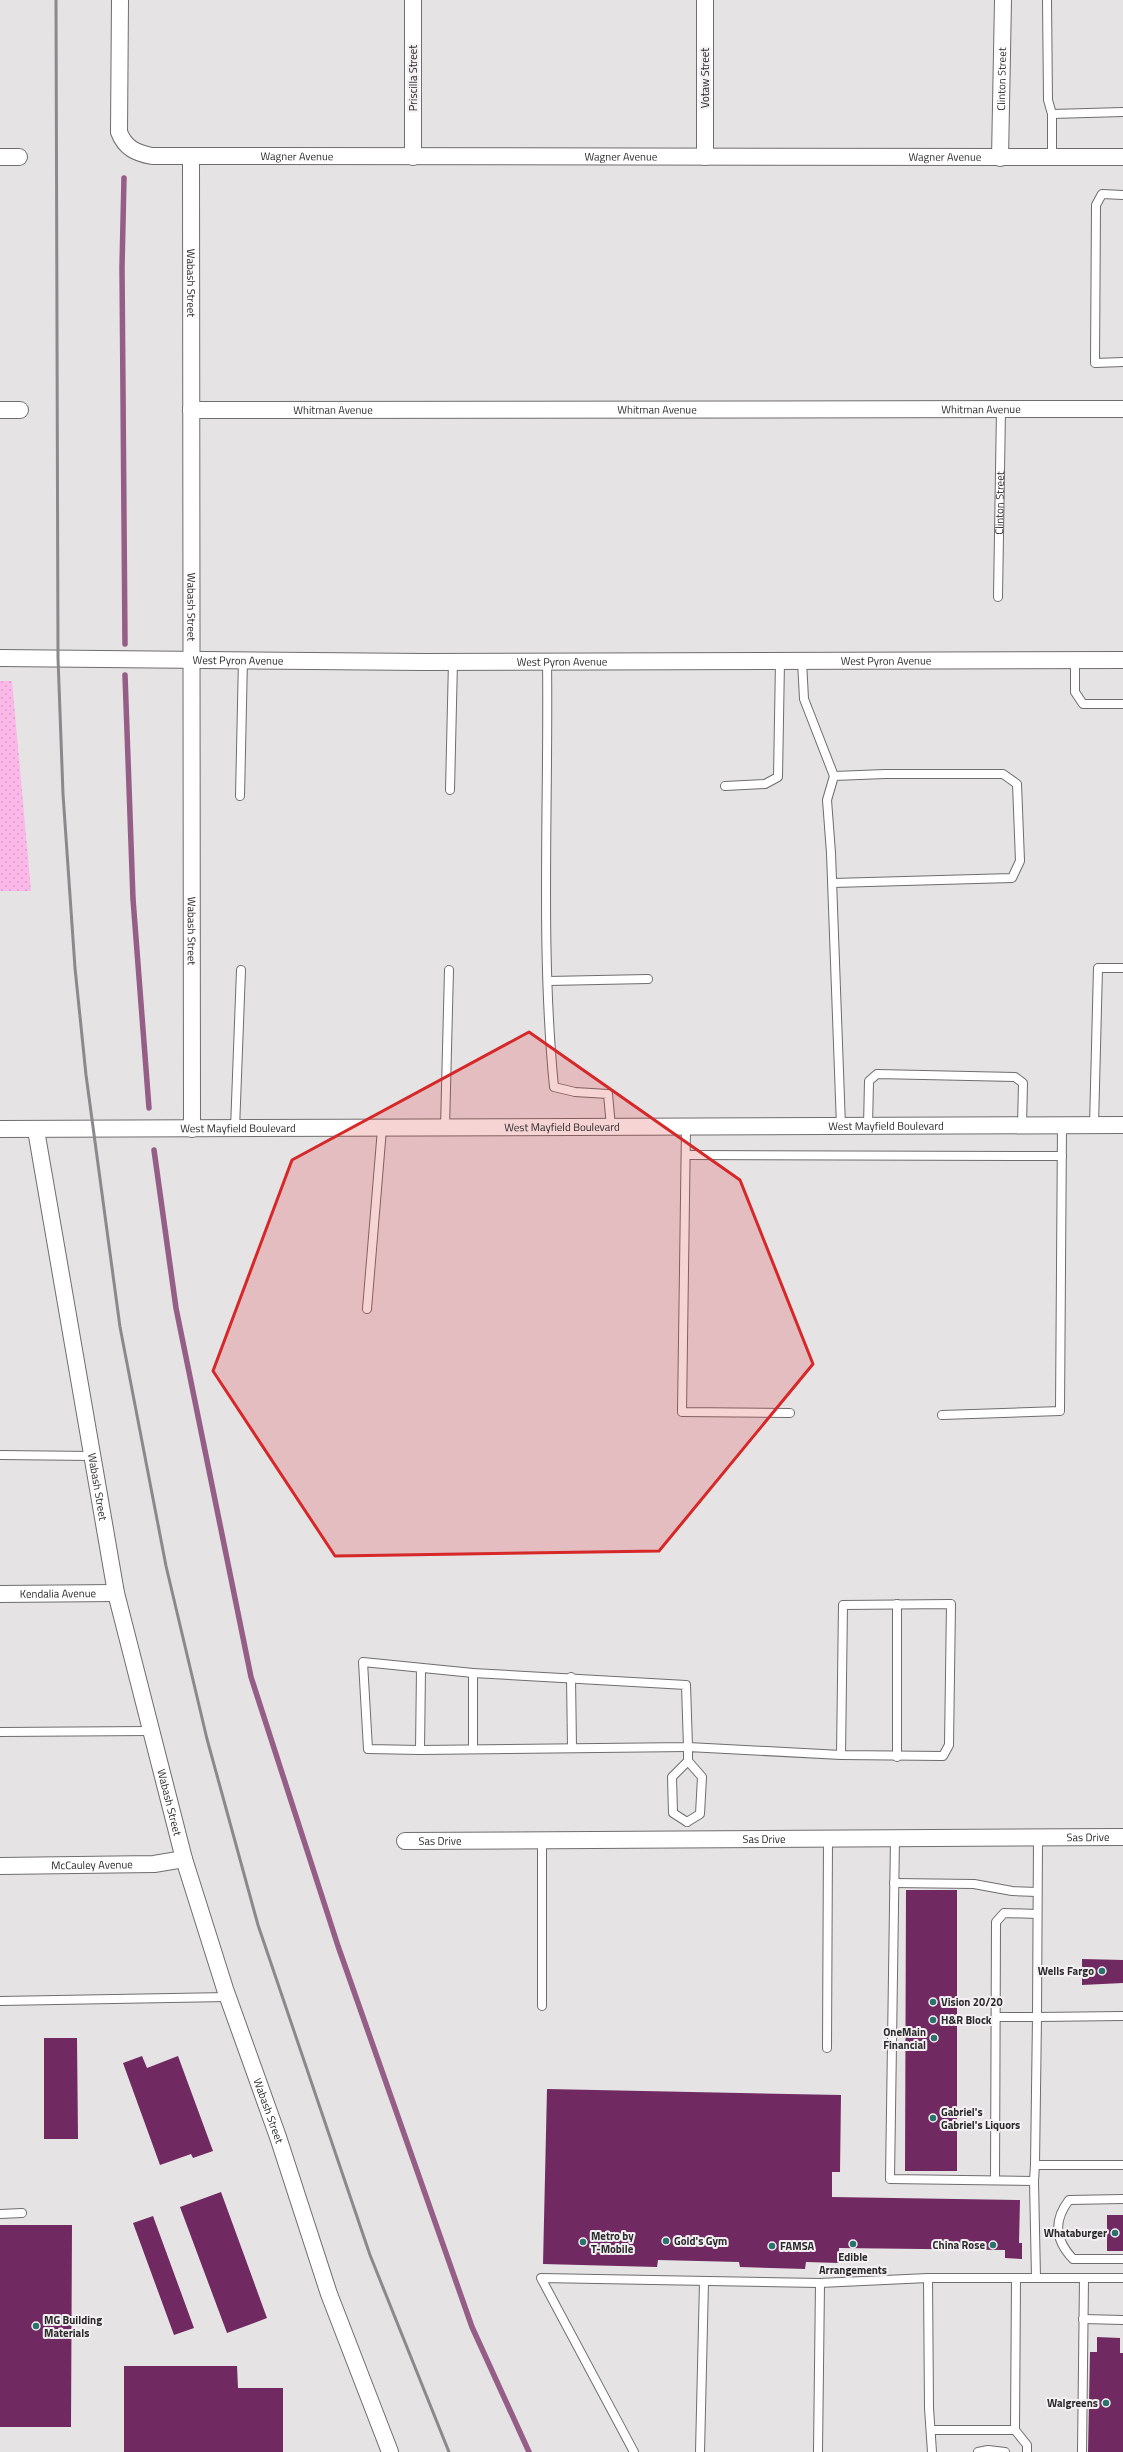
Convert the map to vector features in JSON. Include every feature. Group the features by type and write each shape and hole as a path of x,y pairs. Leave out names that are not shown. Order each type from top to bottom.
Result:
{"street":[{"name":"Wagner Avenue","path":"120,0 119,132 123,142 138,153 152,156 1123,157"},
{"name":"Priscilla Street","path":"413,0 413,157"},
{"name":"Votaw Street","path":"705,0 705,157"},
{"name":"Clinton Street","path":"1000,158 1003,0"},
{"path":"0,157 19,157"},
{"name":"Wabash Street","path":"191,157 192,1129"},
{"name":"Whitman Avenue","path":"191,410 1123,409"},
{"path":"0,410 20,410"},
{"name":"West Pyron Avenue","path":"0,658 453,661 1123,660"},
{"name":"West Mayfield Boulevard","path":"0,1129 382,1129 1123,1125"},
{"name":"Wabash Street","path":"36,1130 116,1593 184,1860 228,1997 278,2137 329,2294 390,2452"},
{"name":"Kendalia Avenue","path":"0,1594 116,1593"},
{"name":"Sas Drive","path":"405,1841 1123,1837"},
{"name":"McCauley Avenue","path":"0,1866 154,1864 184,1860"}],"lane":[{"path":"1047,0 1048,100 1052,114 1052,158"},
{"path":"1052,114 1123,112"},
{"path":"1123,195 1102,194 1096,205 1094,258 1095,363 1123,362"},
{"name":"Clinton Street","path":"998,597 1001,409"},
{"path":"240,796 243,659"},
{"path":"547,660 548,748 546,906 548,981 554,1087 575,1092 608,1094 611,1127"},
{"path":"1075,660 1075,692 1083,704 1123,704"},
{"path":"450,790 453,661"},
{"path":"725,786 765,784 778,777 780,661"},
{"path":"802,661 804,698 834,776 827,800 832,883 840,1126"},
{"path":"832,883 1012,878 1020,861 1017,784 1003,774 885,774 834,776"},
{"path":"1094,1126 1098,968 1123,968"},
{"path":"235,1129 241,970"},
{"path":"445,1128 448,970"},
{"path":"548,981 648,979"},
{"path":"868,1126 869,1081 877,1074 1015,1077 1022,1083 1022,1126"},
{"path":"942,1415 1060,1411 1062,1126"},
{"path":"686,1127 682,1412 790,1413"},
{"path":"367,1309 382,1129"},
{"path":"686,1154 1062,1156"},
{"path":"0,1455 93,1456"},
{"path":"897,1604 897,1757"},
{"path":"687,1822 700,1814 702,1776 688,1761 688,1747 686,1685 571,1677 473,1673 363,1662 368,1749 420,1750 688,1747 841,1756 943,1756 949,1745 951,1604 843,1605 841,1756"},
{"path":"420,1750 421,1669"},
{"path":"473,1673 473,1749"},
{"path":"571,1677 572,1748"},
{"path":"0,1732 150,1731"},
{"path":"687,1822 673,1813 672,1777 688,1761"},
{"path":"685,1840 687,1822"},
{"path":"1036,2278 1034,2181 1038,2018 1038,1837"},
{"path":"827,2048 828,1838"},
{"path":"895,1838 890,2179 1034,2181"},
{"path":"542,1840 542,2006"},
{"path":"894,1883 974,1884 1012,1891 1037,1892"},
{"path":"995,2180 996,1922 1004,1913 1037,1914"},
{"path":"0,2001 228,1997"},
{"path":"996,2018 1123,2016"},
{"path":"1035,2165 1123,2165"},
{"path":"1123,2199 1069,2200 1058,2218 1062,2248 1073,2259 1123,2259"},
{"path":"0,2214 22,2213"},
{"path":"634,2452 541,2278 820,2283 928,2278 1123,2278"},
{"path":"928,2278 932,2452"},
{"path":"1016,2278 1015,2430 1027,2444 1027,2452"},
{"path":"1082,2452 1084,2278"},
{"path":"700,2452 704,2282"},
{"path":"818,2452 820,2283"},
{"path":"1083,2319 1123,2320"},
{"path":"931,2430 1015,2430"},
{"path":"978,2452 998,2450 1006,2452"}],"highlighted area":[{"path":"529,1032 740,1180 813,1364 659,1551 335,1556 213,1371 292,1160"}],"shaded area":[{"path":"0,681 12,681 31,891 0,891"}],"building":[{"path":"906,1890 957,1890 957,2171 905,2171"},
{"name":"Wells Fargo","path":"1082,1959 1123,1960 1123,1983 1082,1985"},
{"path":"44,2038 77,2038 78,2139 44,2139"},
{"path":"142,2056 147,2068 178,2056 213,2151 193,2158 191,2154 160,2165 123,2063"},
{"path":"547,2089 841,2095 840,2172 832,2172 832,2197 1020,2200 1019,2243 1022,2243 1022,2259 1005,2258 1005,2250 839,2248 839,2263 806,2262 805,2269 740,2267 739,2262 658,2260 657,2267 543,2264"},
{"path":"221,2192 267,2318 227,2333 180,2207"},
{"name":"Whataburger","path":"1107,2215 1123,2215 1123,2251 1107,2251"},
{"path":"153,2216 194,2328 174,2335 133,2223"},
{"name":"MG Building Materials","path":"0,2225 72,2225 71,2427 0,2427"},
{"name":"Walgreens","path":"1097,2337 1120,2338 1120,2353 1123,2353 1123,2452 1088,2452 1090,2352 1097,2352"},
{"path":"124,2366 237,2366 238,2388 283,2388 283,2452 124,2452"}],"waterway":[{"path":"124,178 122,267 125,644"},
{"path":"125,675 133,899 149,1108"},
{"path":"154,1150 176,1308 251,1677 338,1946 472,2327 529,2452"}],"railway":[{"path":"56,0 58,658 63,794 75,968 86,1075 120,1327 166,1566 207,1739 258,1925 370,2255 449,2452"}],"place":[{"name":"Wells Fargo","path":"1102,1971"},
{"name":"Vision 20/20","path":"933,2002"},
{"name":"H&R Block","path":"933,2020"},
{"name":"OneMain Financial","path":"934,2038"},
{"name":"Gabriel's Gabriel's Liquors","path":"933,2118"},
{"name":"Whataburger","path":"1115,2233"},
{"name":"Gold's Gym","path":"666,2241"},
{"name":"Metro by T-Mobile","path":"583,2242"},
{"name":"Edible Arrangements","path":"853,2244"},
{"name":"China Rose","path":"993,2245"},
{"name":"FAMSA","path":"772,2246"},
{"name":"MG Building Materials","path":"36,2326"},
{"name":"Walgreens","path":"1106,2403"}]}
